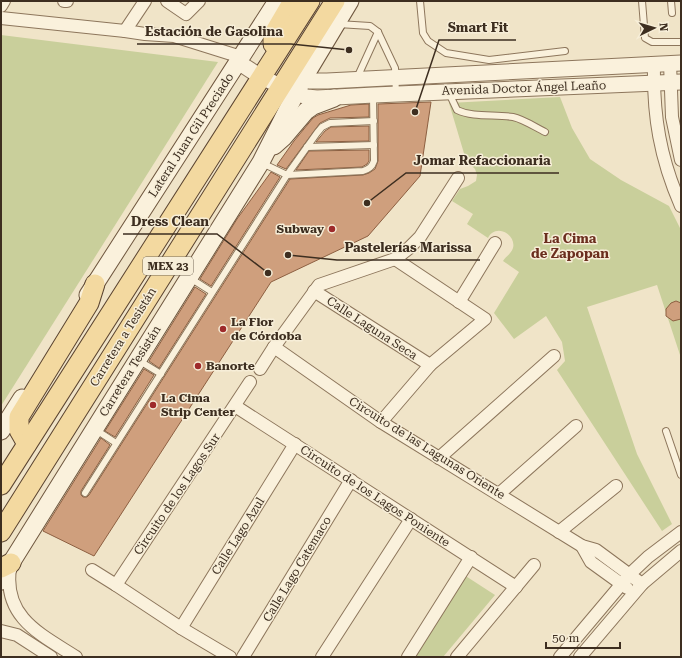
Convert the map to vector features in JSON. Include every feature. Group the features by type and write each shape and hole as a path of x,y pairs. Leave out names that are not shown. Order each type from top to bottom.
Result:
{"main road":[{"name":"Lateral Juan Gil Preciado","path":"1,431 95,284 236,57 277,1"},
{"path":"267,68 273,35 293,1"},
{"name":"Carretera a Tesistán","path":"1,485 310,1"},
{"name":"Carretera a Tesistán","path":"1,532 291,85 335,1"},
{"path":"263,158 291,85 336,24 350,1"},
{"path":"263,158 283,138 306,111 334,98"},
{"name":"Carretera Tesistán","path":"1,581 6,566 138,360 263,158"},
{"path":"27,444 19,430 19,417 89,303 95,284"}],"street":[{"path":"1,6 4,1"},
{"path":"125,31 145,1"},
{"path":"167,1 186,14 200,1"},
{"path":"1,18 174,36 267,68 291,85"},
{"path":"676,63 676,82 672,117 681,160"},
{"name":"Avenida Doctor Ángel Leaño","path":"291,85 357,79 676,63"},
{"path":"654,64 653,83 655,120 672,185 681,206"},
{"path":"440,76 445,92"},
{"name":"Avenida Doctor Ángel Leaño","path":"291,85 307,97 334,98 676,82"},
{"path":"260,369 319,285 395,259 408,250 420,237 458,178"},
{"path":"459,302 495,243"},
{"path":"381,422 430,365 485,319 395,259"},
{"name":"Calle Laguna Seca","path":"314,291 430,365"},
{"name":"Circuito de las Lagunas Oriente","path":"274,347 381,422 582,546 596,550 642,584"},
{"path":"439,458 554,356"},
{"name":"Circuito de los Lagos Sur","path":"116,585 250,382"},
{"name":"Circuito de los Lagos Poniente","path":"235,406 516,587"},
{"path":"499,494 576,426"},
{"name":"Calle Lago Azul","path":"181,628 295,444"},
{"name":"Calle Lago Catemaco","path":"243,657 351,480"},
{"path":"560,532 616,486"},
{"path":"322,657 411,519"},
{"path":"560,657 630,574 648,557 681,532"},
{"name":"Circuito de las Lagunas Oriente","path":"582,546 592,562 634,593"},
{"path":"580,657 642,584 681,551"},
{"path":"408,657 471,558"},
{"path":"457,657 534,565"},
{"path":"6,566 13,603 20,614 37,631 76,657"},
{"path":"92,570 181,628 230,657"},
{"path":"1,631 17,636 48,655 51,641"}],"lane":[{"path":"420,1 423,33 428,41 446,53 489,60 565,51"},
{"path":"642,1 645,38 652,42 681,42"},
{"path":"671,1 672,13"},
{"path":"336,24 370,26 378,32 395,68 396,94"},
{"path":"357,79 378,32"},
{"path":"445,92 457,110 467,114 496,115 515,118 545,132"},
{"path":"263,158 287,175 363,171 372,166 374,161 374,95"},
{"path":"85,493 287,175 322,127 330,123 374,121"},
{"path":"307,147 374,145"},
{"path":"189,277 212,292"},
{"path":"138,360 161,374"},
{"path":"94,429 116,443"},
{"path":"666,431 681,475"}],"green space":[{"path":"1,35 218,62 1,406"},
{"name":"La Cima de Zapopan","path":"560,97 572,128 590,159 621,180 669,206 681,230 681,358 657,285 587,307 637,454 672,524 662,531 557,370 565,361 562,342 546,316 514,339 494,313 519,272 503,261 513,248 512,240 507,234 500,231 491,233 488,238 467,224 473,214 452,201 460,189 476,181 477,175 475,169 466,160 449,103"},
{"path":"461,573 495,595 443,657 408,657"}],"building":[{"name":"La Cima Strip Center","path":"431,102 420,176 368,236 271,282 94,556 43,531 101,438 110,445 81,491 81,495 83,497 87,497 89,495 290,179 363,175 369,173 375,169 378,161 378,104"},
{"path":"369,104 369,117 330,118 320,123 286,169 277,165 313,118 318,115 351,105"},
{"path":"369,126 369,141 316,142 325,131 331,127"},
{"path":"369,150 369,161 362,167 296,170 309,151"},
{"path":"271,172 280,177 211,286 200,279 237,219"},
{"path":"195,287 206,294 159,368 149,361"},
{"path":"676,301 681,303 681,319 673,321 666,316 666,309 671,303"},
{"path":"144,369 154,375 115,437 105,431"}],"place":[{"name":"Estación de Gasolina","path":"349,50"},
{"name":"Smart Fit","path":"415,112"},
{"name":"Jomar Refaccionaria","path":"367,203"},
{"name":"Subway","path":"332,229"},
{"name":"Pastelerías Marissa","path":"288,255"},
{"name":"Dress Clean","path":"268,273"},
{"name":"La Flor de Córdoba","path":"223,329"},
{"name":"Banorte","path":"198,366"},
{"name":"La Cima Strip Center","path":"153,405"}],"district":[{"name":"La Cima de Zapopan","path":"570,246"}]}
